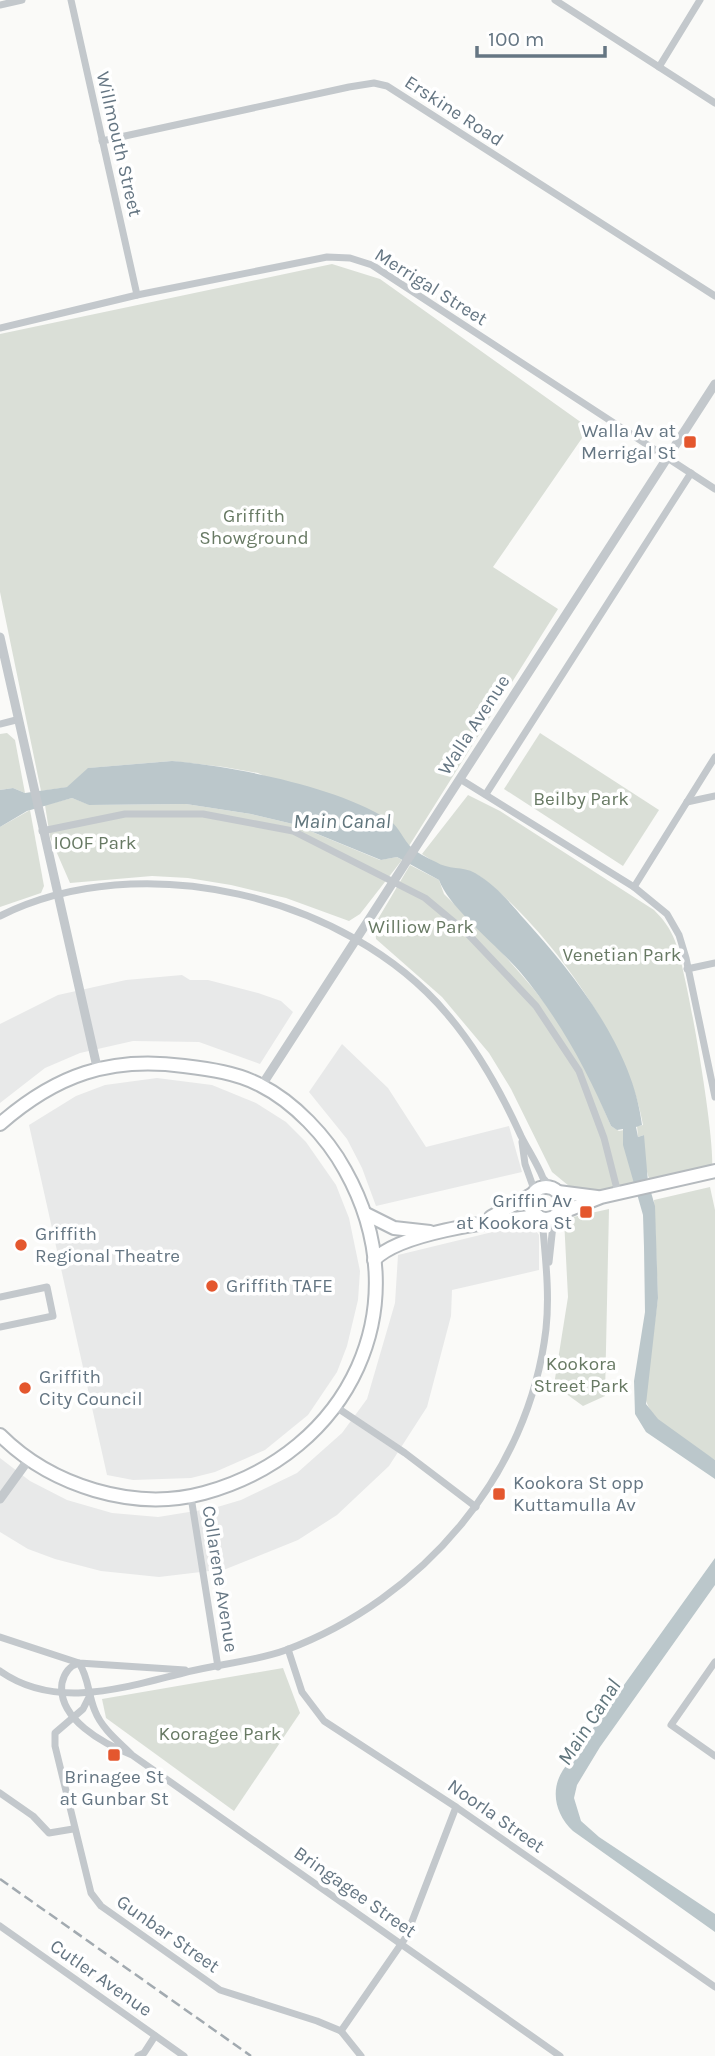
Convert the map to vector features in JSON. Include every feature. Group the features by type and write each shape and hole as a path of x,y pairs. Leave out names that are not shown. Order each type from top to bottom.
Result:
{"main road":[{"path":"0,1124 47,1088 97,1067 165,1063 222,1073 262,1085 321,1136 354,1186 372,1231 375,1297 369,1333 356,1370 335,1407 312,1435 276,1464 233,1485 191,1497 155,1499 97,1492 71,1482 29,1459 0,1435"},
{"path":"374,1260 382,1251 441,1233 548,1216 601,1197 715,1171"},
{"path":"458,1229 507,1211 541,1188 601,1197"},
{"path":"548,1216 562,1201 556,1190"},
{"path":"534,1193 531,1205 548,1216"},
{"path":"366,1214 394,1228 441,1233"}],"street":[{"path":"5,3 22,0"},
{"name":"Willmouth Street","path":"71,0 137,295"},
{"path":"659,67 700,0"},
{"path":"559,1 715,103"},
{"name":"Erskine Road","path":"102,141 349,87 374,83 387,86 715,296"},
{"name":"Merrigal Street","path":"0,327 137,295 327,257 350,258 372,265 715,489"},
{"name":"Walla Avenue","path":"262,1085 715,384"},
{"path":"486,794 691,473"},
{"path":"0,637 16,720 97,1067"},
{"path":"0,724 16,720"},
{"path":"634,887 715,757"},
{"path":"460,779 634,887 667,914 678,935 687,969 715,1097"},
{"path":"687,802 715,796"},
{"path":"42,831 125,814 203,814 293,831 425,898 467,933 536,1006 579,1071 604,1138 618,1193"},
{"path":"0,916 56,896 143,883 209,888 294,911 356,939 400,971 446,1013 500,1089 543,1178 556,1190"},
{"path":"687,969 715,963"},
{"path":"522,1138 525,1164 534,1193"},
{"path":"0,1671 26,1686 61,1694 91,1693 218,1667 288,1649 348,1620 389,1595 438,1553 475,1507 513,1443 533,1390 546,1329 548,1216"},
{"path":"547,1276 548,1216"},
{"path":"0,1297 47,1287 53,1316 0,1327"},
{"path":"335,1407 405,1453 475,1507"},
{"path":"0,1499 29,1459"},
{"name":"Collarene Avenue","path":"191,1497 218,1667"},
{"path":"0,1637 79,1663 192,1671"},
{"name":"Noorla Street","path":"288,1649 302,1692 313,1710 715,1987"},
{"path":"715,1662 671,1725 715,1756"},
{"path":"61,1694 64,1675 73,1665 79,1663"},
{"name":"Bringagee Street","path":"79,1663 86,1675 101,1723 132,1755 560,2056"},
{"path":"75,1717 87,1704 91,1693"},
{"name":"Bringagee Street","path":"61,1694 65,1705 75,1717 107,1745 132,1755"},
{"name":"Gunbar Street","path":"75,1717 55,1733 55,1746 73,1829 91,1894 109,1913 220,1990 341,2031 361,2056"},
{"path":"0,1793 33,1816 49,1833 73,1829"},
{"path":"341,2031 402,1944 456,1807"},
{"name":"Cutler Avenue","path":"0,1926 184,2056"},
{"path":"138,2056 144,2053 155,2036"}],"shaded area":[{"path":"182,975 190,980 208,980 258,993 281,1001 293,1012 260,1064 199,1042 133,1041 80,1053 45,1068 0,1103 0,1024 58,995 126,980"},
{"path":"342,1044 388,1088 426,1147 509,1126 522,1172 376,1206 362,1168 347,1139 309,1092"},
{"name":"Griffith TAFE","path":"157,1078 212,1085 256,1103 286,1122 306,1142 336,1185 349,1218 360,1271 358,1300 347,1346 337,1372 308,1415 265,1450 215,1472 191,1478 133,1480 107,1475 29,1125 76,1096 105,1085"},
{"path":"530,1223 539,1235 539,1270 452,1290 451,1316 427,1407 389,1466 337,1515 298,1540 226,1569 159,1577 101,1571 55,1559 28,1549 0,1532 0,1458 30,1481 67,1500 112,1513 158,1517 214,1508 241,1500 297,1473 342,1433 367,1399 395,1303 398,1255"}],"green space":[{"name":"Griffith Showground","path":"332,264 380,279 589,428 493,567 558,609 409,846 258,773 224,767 172,761 89,768 68,787 41,791 0,592 0,334"},
{"path":"7,733 15,740 25,793 13,788 0,790 0,734"},
{"name":"Beilby Park","path":"540,733 659,810 623,866 504,789"},
{"name":"Venetian Park","path":"468,795 500,811 654,910 669,928 680,960 693,1020 705,1092 712,1167 650,1182 643,1158 644,1135 638,1137 637,1126 643,1125 635,1092 603,1023 582,989 533,925 481,877 445,868 422,854"},
{"name":"IOOF Park","path":"72,798 90,805 186,804 251,814 293,824 380,860 397,857 402,860 360,914 349,921 286,898 188,878 152,876 70,883 50,837 45,805"},
{"path":"30,810 44,886 41,893 0,907 0,827"},
{"name":"Williow Park","path":"410,865 439,880 444,894 522,975 556,1019 586,1067 611,1126 619,1131 624,1130 636,1184 588,1192 569,1186 552,1172 511,1089 489,1053 442,997 376,939 375,924"},
{"path":"710,1187 715,1210 715,1460 663,1425 648,1406 645,1396 658,1298 654,1200"},
{"name":"Kookora Street Park","path":"609,1209 605,1396 583,1406 554,1385 568,1297 564,1219"},
{"name":"Kooragee Park","path":"283,1668 300,1713 234,1811 106,1718 102,1699"}],"water":[{"name":"Main Canal","path":"172,761 282,779 339,796 386,818 418,852 445,866 470,871 496,888 544,941 582,989 614,1041 627,1069 642,1125 636,1127 638,1137 644,1135 648,1182 655,1206 658,1298 646,1404 658,1419 715,1460 715,1479 646,1432 635,1414 634,1381 645,1312 643,1215 623,1145 623,1129 617,1130 611,1126 572,1046 535,991 512,963 453,903 439,880 397,857 381,860 293,824 251,814 186,804 89,805 72,798 27,811 0,827 0,790 13,788 25,793 67,787 88,768"},
{"name":"Main Canal","path":"715,1558 715,1585 600,1747 577,1785 574,1798 581,1821 599,1837 715,1914 715,1932 573,1831 558,1810 556,1794 563,1770"}],"railway":[{"path":"0,1879 251,2056"}],"place":[{"name":"Walla Av at Merrigal St","path":"690,442"},
{"name":"Griffin Av at Kookora St","path":"586,1212"},
{"name":"Griffith Regional Theatre","path":"21,1245"},
{"name":"Griffith TAFE","path":"212,1286"},
{"name":"Griffith City Council","path":"25,1388"},
{"name":"Kookora St opp Kuttamulla Av","path":"499,1494"},
{"name":"Brinagee St at Gunbar St","path":"114,1755"}]}
